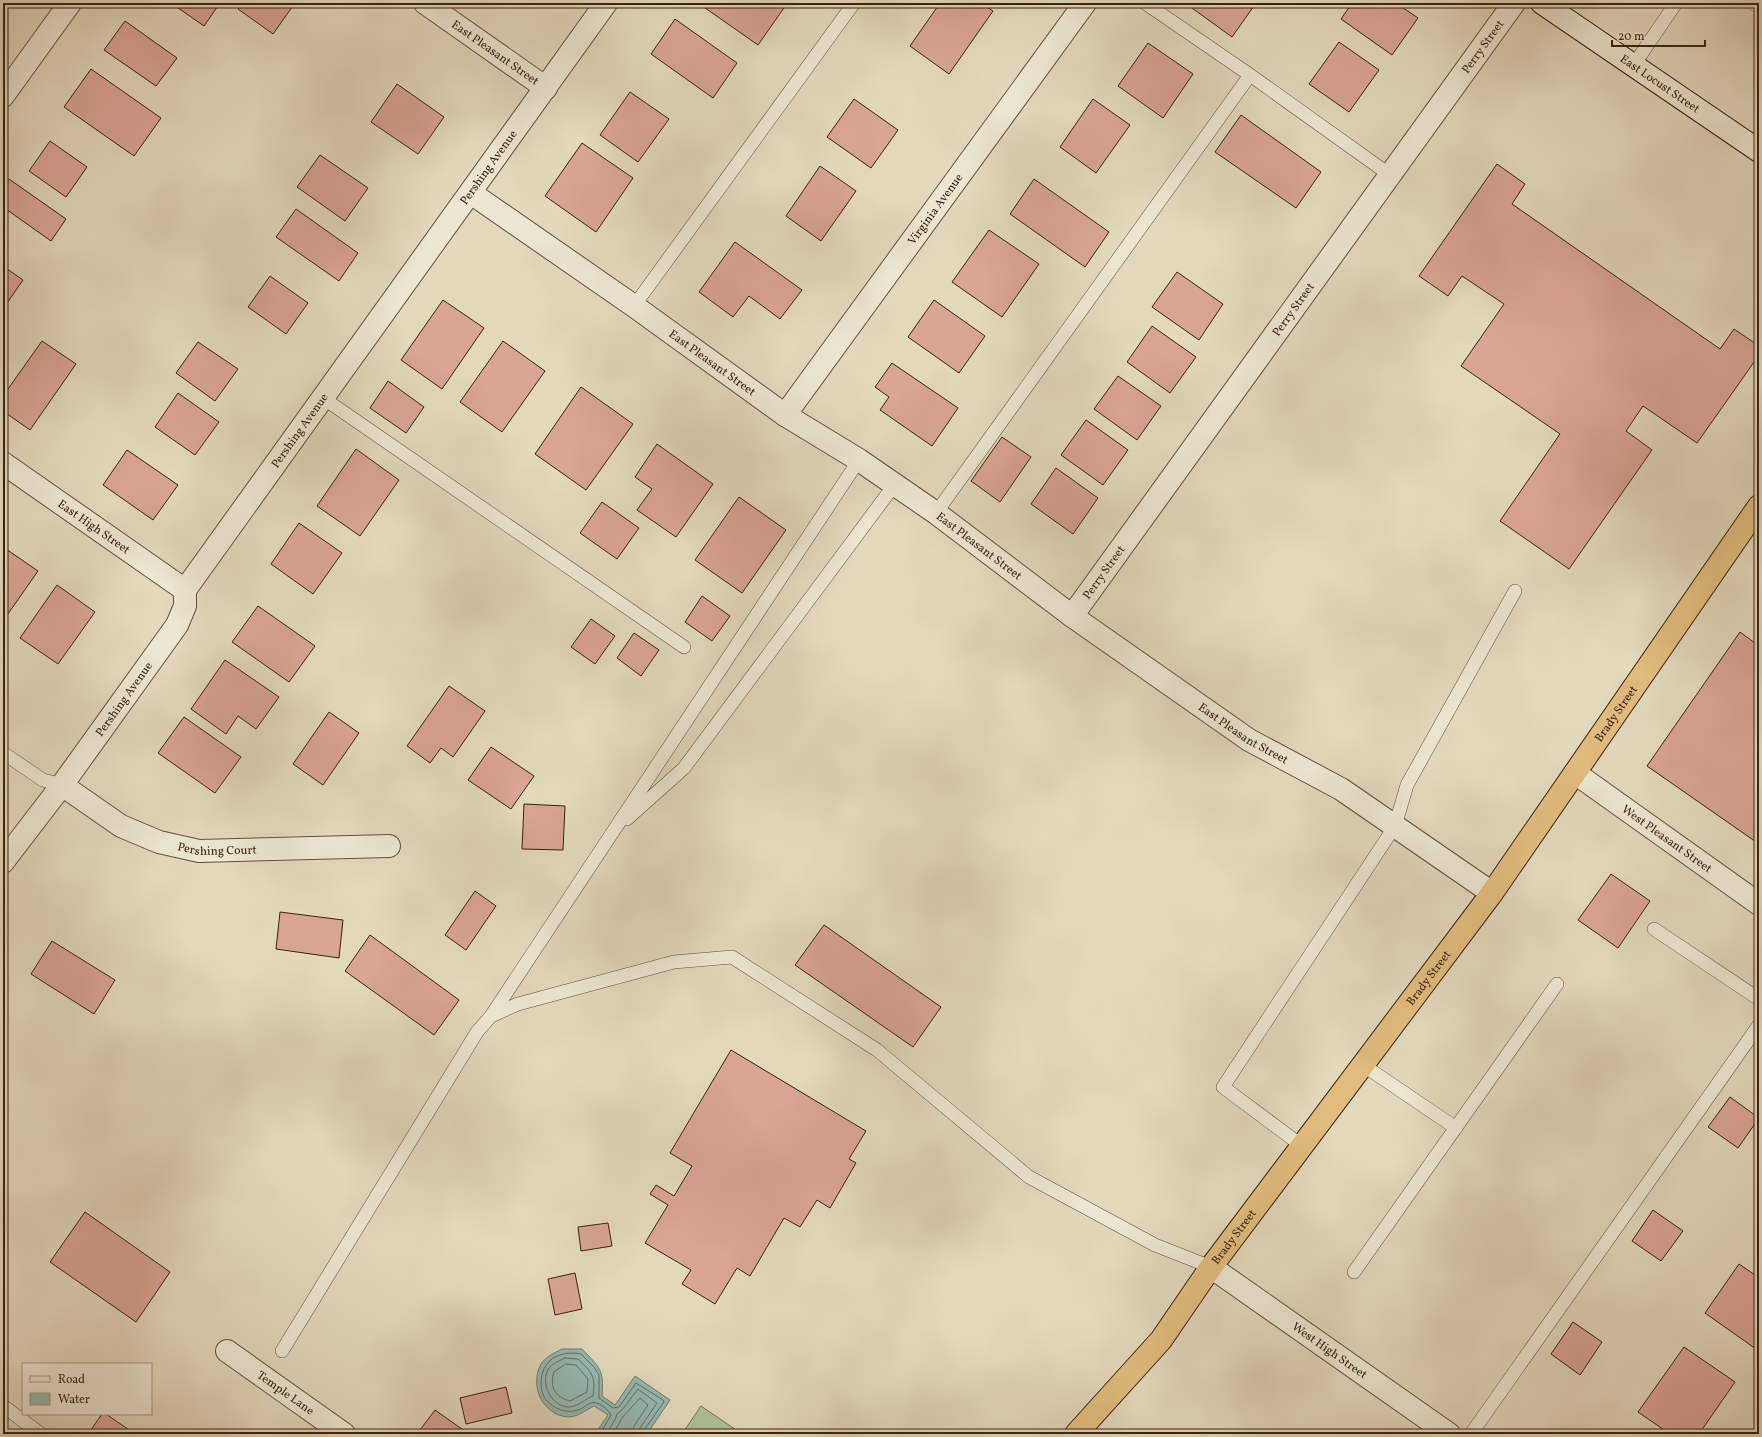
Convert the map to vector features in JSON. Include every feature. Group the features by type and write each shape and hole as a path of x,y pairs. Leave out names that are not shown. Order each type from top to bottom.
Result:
{"highway":[{"name":"Brady Street","path":"1076,1434 1161,1340 1211,1267 1492,893 1759,506"}],"street":[{"path":"3,96 70,3"},
{"name":"East Pleasant Street","path":"425,3 546,88"},
{"name":"Pershing Avenue","path":"3,862 62,785 177,625 185,606 185,590 606,3"},
{"name":"Virginia Avenue","path":"785,415 1085,3"},
{"name":"Perry Street","path":"1072,616 1514,3"},
{"name":"East Locust Street","path":"1542,3 1759,151"},
{"name":"East Pleasant Street","path":"471,193 634,306 785,415 859,460 895,484 936,513 1072,616 1249,740 1341,789 1492,893"},
{"name":"East High Street","path":"3,463 185,590"},
{"name":"West Pleasant Street","path":"1574,773 1759,904"},
{"name":"Pershing Court","path":"62,785 121,826 159,842 199,851 388,846"},
{"name":"West High Street","path":"1211,1267 1449,1434"},
{"name":"Temple Lane","path":"227,1350 344,1434"}],"lane":[{"path":"634,306 854,3"},
{"path":"1145,3 1250,75 1390,175"},
{"path":"1633,66 1676,3"},
{"path":"1753,3 1759,8"},
{"path":"936,513 1250,75"},
{"path":"323,398 684,647"},
{"path":"282,1351 477,1032 491,1016 859,460"},
{"path":"613,832 684,768 895,484"},
{"path":"1302,1146 1223,1087 1395,826 1407,785 1515,591"},
{"path":"3,753 43,780 62,785"},
{"path":"1654,929 1759,999"},
{"path":"491,1016 518,1004 674,962 732,957 877,1050 1029,1177 1155,1245 1211,1267"},
{"path":"1354,1272 1557,984"},
{"path":"1471,1434 1759,1025"},
{"path":"1362,1065 1456,1128"},
{"path":"3,1406 41,1434"}],"green space":[{"path":"701,1406 742,1434 682,1434"}],"water":[{"path":"562,1349 582,1349 588,1355 600,1370 602,1380 602,1396 615,1405 635,1376 670,1400 647,1434 595,1434 608,1415 594,1406 579,1415 568,1417 559,1415 546,1406 538,1391 537,1374 544,1360"}],"building":[{"path":"171,3 220,3 204,26"},
{"path":"243,3 295,3 273,34 238,9"},
{"path":"512,3 521,3 518,7"},
{"path":"698,3 782,3 786,5 758,45"},
{"path":"940,3 981,3 993,11 949,74 910,46"},
{"path":"1185,3 1256,3 1232,37"},
{"path":"1352,3 1396,3 1418,18 1392,55 1341,19"},
{"path":"675,19 737,63 713,98 651,54"},
{"path":"125,21 177,58 156,86 104,50"},
{"path":"1339,42 1379,70 1349,112 1309,84"},
{"path":"1148,43 1193,74 1163,118 1118,86"},
{"path":"91,69 161,118 134,156 64,107"},
{"path":"397,84 444,117 418,154 371,122"},
{"path":"630,92 669,119 638,162 600,135"},
{"path":"854,99 898,130 871,168 827,137"},
{"path":"1093,99 1130,125 1096,173 1060,147"},
{"path":"1241,115 1321,172 1296,208 1215,152"},
{"path":"50,141 87,167 66,197 29,171"},
{"path":"582,143 633,178 596,232 545,196"},
{"path":"320,155 368,188 345,221 297,187"},
{"path":"1497,164 1525,184 1512,204 1720,349 1734,329 1759,346 1759,355 1697,443 1643,406 1626,431 1652,450 1569,569 1500,521 1560,434 1461,366 1504,304 1462,276 1448,296 1419,276"},
{"path":"820,166 856,191 821,241 786,216"},
{"path":"9,179 66,219 51,241 3,207 3,188"},
{"path":"1034,179 1109,232 1085,267 1010,214"},
{"path":"296,209 358,253 339,281 276,237"},
{"path":"989,230 1039,264 1002,317 952,282"},
{"path":"735,242 802,290 780,319 749,296 733,317 699,292"},
{"path":"3,266 23,280 3,309"},
{"path":"1177,272 1223,304 1199,340 1152,307"},
{"path":"270,276 308,303 286,334 248,307"},
{"path":"443,300 484,328 442,389 401,360"},
{"path":"934,300 985,336 959,373 908,337"},
{"path":"1152,326 1196,357 1170,393 1127,362"},
{"path":"42,341 76,364 30,430 3,411 3,396"},
{"path":"503,341 545,371 502,432 460,402"},
{"path":"198,342 238,369 215,401 176,373"},
{"path":"892,363 958,408 932,446 880,410 889,397 875,387"},
{"path":"1118,376 1161,406 1137,440 1094,409"},
{"path":"388,381 424,407 406,433 370,408"},
{"path":"581,387 633,424 586,490 535,454"},
{"path":"178,393 219,422 195,455 155,427"},
{"path":"1086,420 1128,450 1103,485 1061,455"},
{"path":"1002,437 1031,457 1000,502 971,481"},
{"path":"657,444 713,484 676,537 637,510 652,489 635,477"},
{"path":"356,449 399,480 360,536 317,506"},
{"path":"127,450 178,485 153,520 103,485"},
{"path":"1056,468 1098,498 1073,534 1031,504"},
{"path":"739,497 786,530 742,593 695,560"},
{"path":"602,502 639,528 617,559 580,533"},
{"path":"299,523 342,553 313,594 271,564"},
{"path":"3,547 38,571 3,621"},
{"path":"57,585 95,612 58,664 20,638"},
{"path":"702,596 730,616 712,641 685,622"},
{"path":"258,606 315,646 289,682 232,642"},
{"path":"591,619 615,636 595,664 571,647"},
{"path":"1740,632 1759,646 1759,844 1647,766"},
{"path":"634,633 659,650 641,676 617,658"},
{"path":"225,660 279,697 256,729 238,716 226,734 191,709"},
{"path":"449,686 485,711 453,757 441,748 430,763 407,746"},
{"path":"329,712 359,733 323,785 293,764"},
{"path":"184,717 241,757 215,793 158,753"},
{"path":"491,747 534,776 511,809 468,780"},
{"path":"524,804 565,806 563,850 522,849"},
{"path":"1611,874 1650,901 1618,948 1578,920"},
{"path":"475,891 496,906 466,950 445,935"},
{"path":"280,912 343,920 339,958 276,949"},
{"path":"824,925 941,1007 913,1047 795,965"},
{"path":"370,935 459,1000 434,1035 345,971"},
{"path":"52,941 115,980 94,1014 31,974"},
{"path":"731,1050 866,1131 849,1159 856,1163 830,1208 817,1200 800,1227 784,1218 750,1276 737,1268 715,1304 682,1284 691,1270 645,1243 668,1205 650,1194 656,1185 674,1196 692,1166 670,1153"},
{"path":"1730,1097 1759,1118 1738,1148 1708,1127"},
{"path":"1653,1210 1683,1231 1661,1261 1632,1241"},
{"path":"85,1212 170,1272 136,1322 50,1262"},
{"path":"608,1223 612,1246 581,1251 578,1227"},
{"path":"1739,1264 1758,1277 1759,1276 1759,1344 1756,1349 1705,1313"},
{"path":"575,1273 582,1309 555,1315 548,1279"},
{"path":"1573,1322 1602,1342 1580,1375 1551,1354"},
{"path":"1684,1347 1735,1382 1699,1434 1670,1434 1638,1412"},
{"path":"506,1387 512,1413 466,1424 460,1398"},
{"path":"435,1410 469,1434 417,1434"},
{"path":"101,1415 107,1415 135,1434 88,1434"}]}
